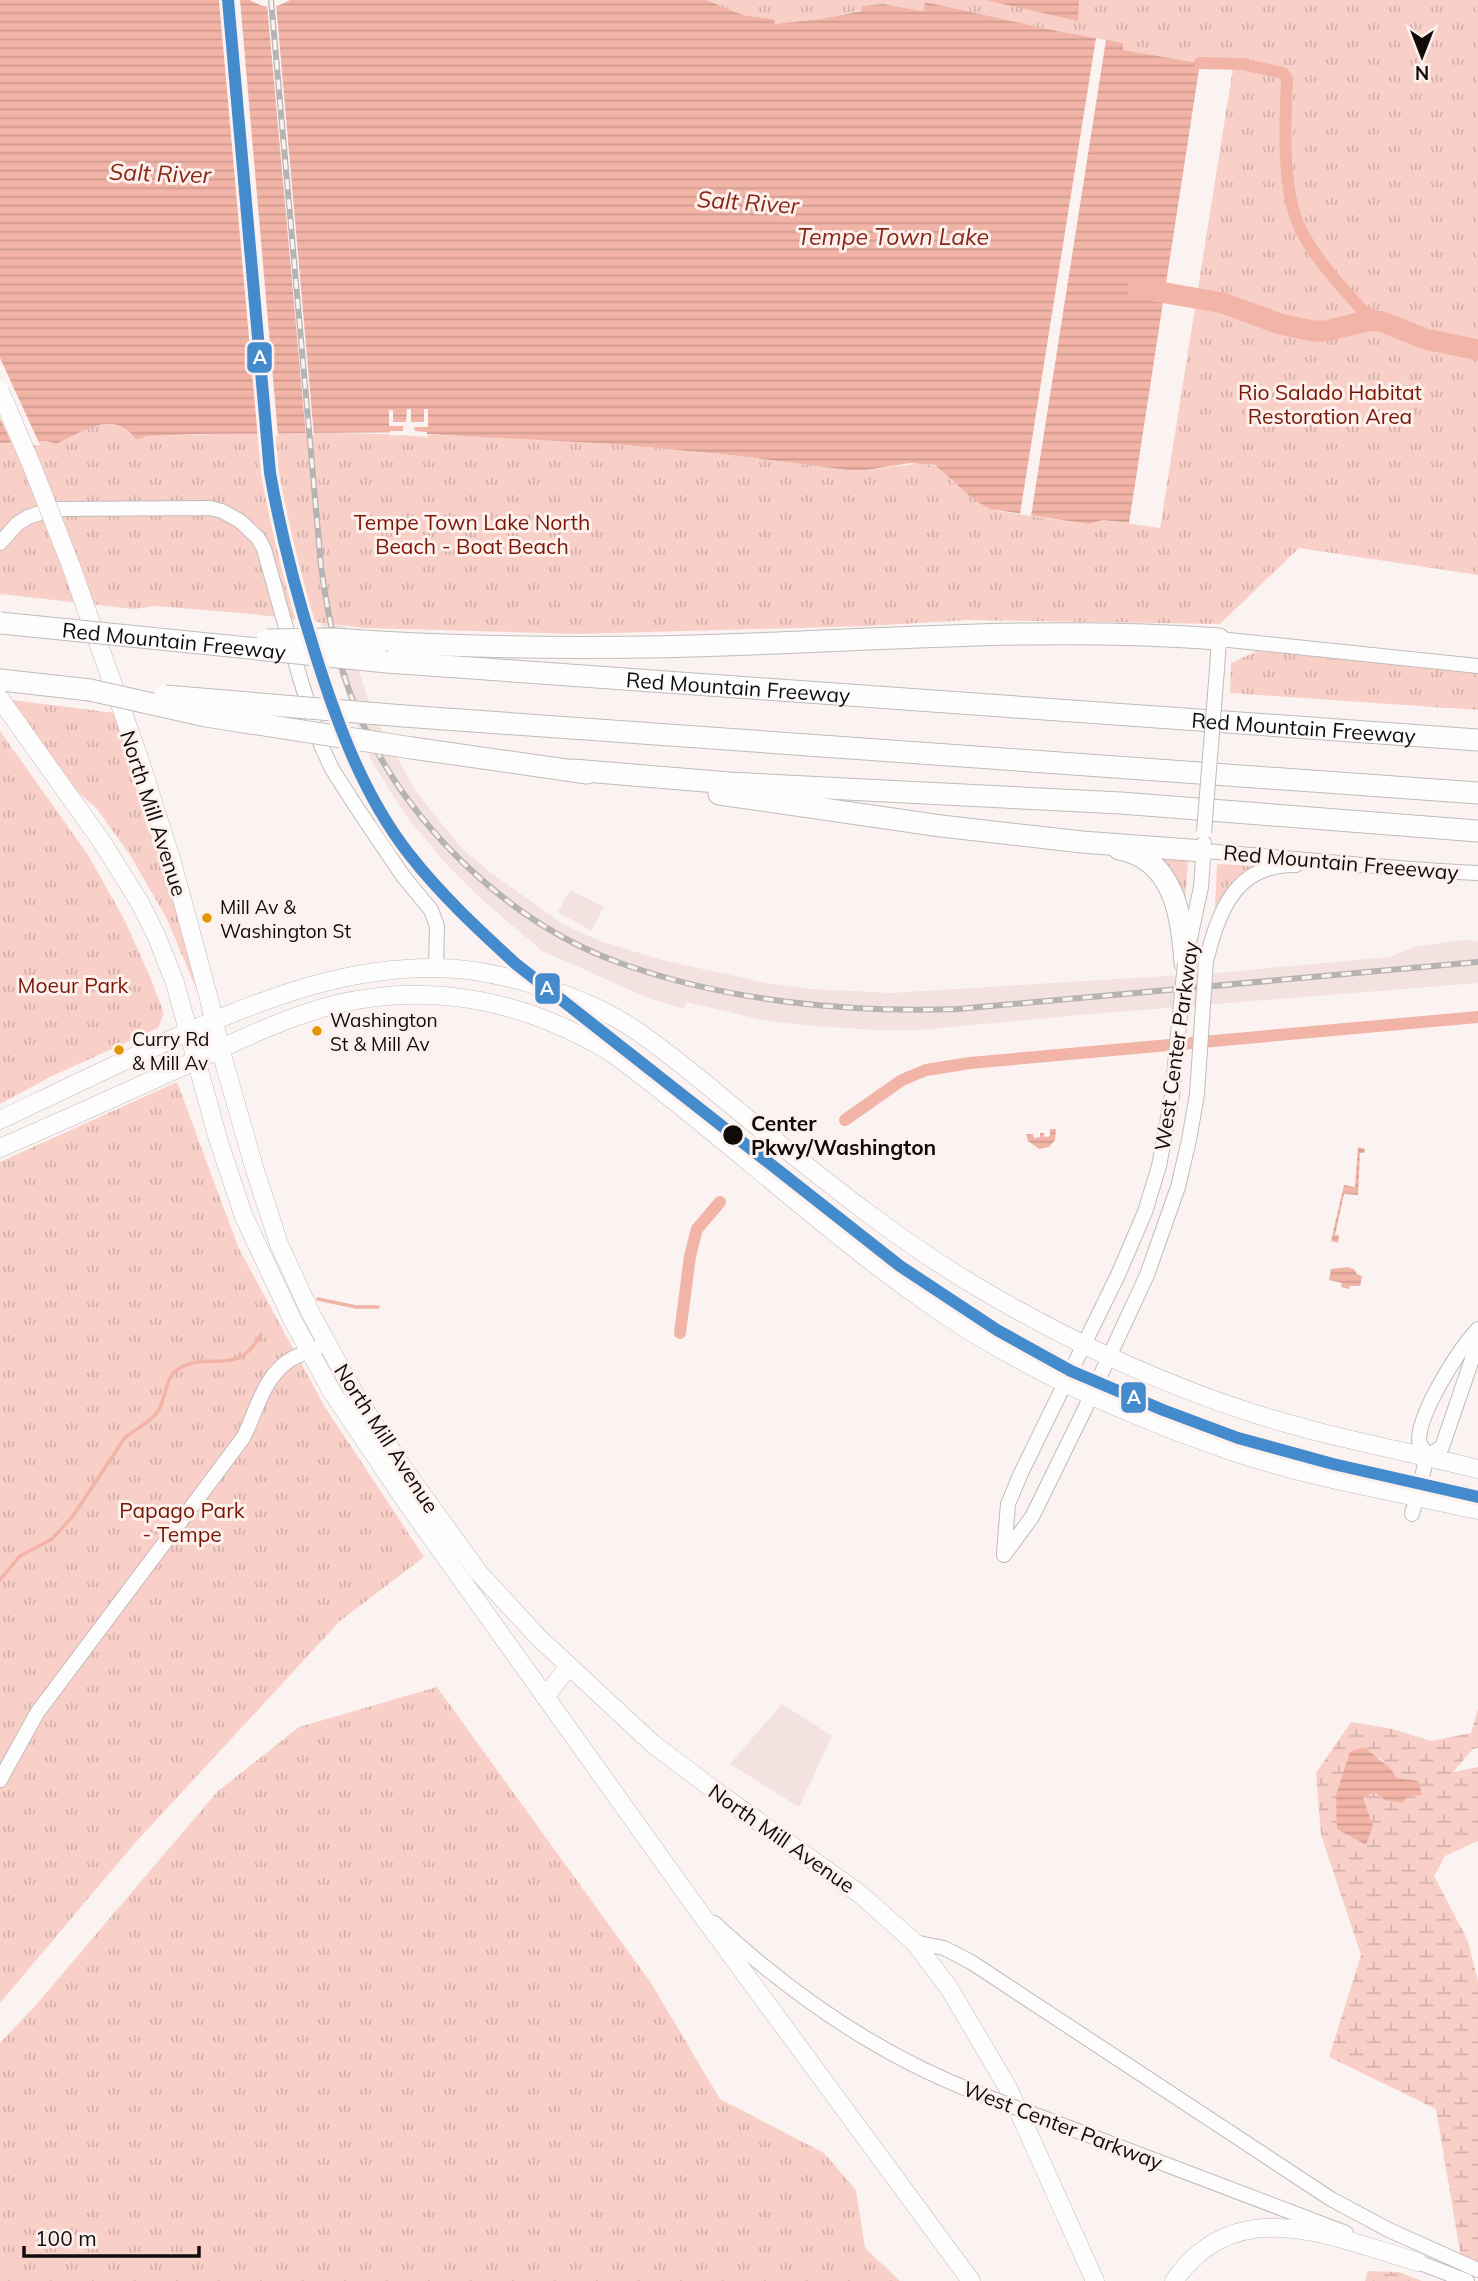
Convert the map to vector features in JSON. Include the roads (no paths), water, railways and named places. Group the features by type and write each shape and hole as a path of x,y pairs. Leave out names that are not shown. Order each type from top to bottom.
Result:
{"highway":[{"name":"Red Mountain Freeway","path":"0,623 175,642 333,639 384,652 1478,740"},
{"path":"384,652 622,648 1044,632 1219,639"},
{"path":"0,680 404,716 1478,793"},
{"path":"90,690 206,716 573,770 729,783 1134,804 1478,831"},
{"path":"1441,737 1478,734"},
{"path":"573,770 640,783 838,812 1082,842 1125,850 1141,857 1159,872 1171,890 1196,962"},
{"path":"1082,842 1204,842"}],"main road":[{"name":"North Mill Avenue","path":"0,391 71,566 140,761 172,862 254,1167 279,1244 326,1343 384,1441 479,1573 539,1638 653,1744 860,1894 914,1942 949,1988 1007,2088 1095,2281"},
{"name":"North Mill Avenue","path":"0,699 102,842 140,903 166,958 244,1217 262,1259 310,1352 353,1425 695,1906 971,2281"},
{"path":"0,1120 275,995 329,979 373,971 436,967 477,970 518,980 611,1015 677,1060 907,1243 985,1292 1084,1344 1168,1382 1245,1411 1306,1429 1478,1469"},
{"path":"0,1148 220,1048 338,1004 391,996 463,998 500,1005 578,1032 628,1065 885,1271 933,1306 999,1348 1065,1383 1232,1452 1314,1474 1414,1506 1478,1510"},
{"path":"545,1697 569,1666"},
{"path":"1174,2281 1189,2263 1208,2247 1232,2234 1266,2227 1306,2230 1418,2262"}],"street":[{"path":"0,543 11,529 28,517 65,508 210,508 231,515 251,530 264,549 321,745 332,769 403,876 431,910 435,919 436,967"},
{"path":"1219,639 1478,666"},
{"name":"West Center Parkway","path":"1201,887 1196,962 1154,1186 1127,1253 1008,1504 1004,1555 1032,1517 1147,1275 1171,1211 1189,1140 1197,1094 1196,962 1219,639"},
{"name":"Red Mountain Freeeway","path":"1204,842 1384,868 1478,873"},
{"path":"1196,962 1222,909 1233,893 1256,875 1284,865 1384,868"},
{"path":"1414,1506 1425,1457 1419,1440 1433,1400 1446,1371 1478,1329"},
{"path":"1425,1457 1442,1447 1478,1342"},
{"path":"0,1780 37,1713 243,1438 262,1393 275,1372 291,1359 326,1343"},
{"name":"West Center Parkway","path":"695,1906 777,1978 833,2019 897,2057 980,2094 1467,2281"},
{"path":"914,1942 944,1948 971,1962 1291,2175 1389,2231 1478,2270"}],"water":[{"name":"Tempe Town Lake","path":"0,0 250,0 270,7 290,0 706,0 743,15 774,19 775,24 820,19 861,11 862,6 883,4 923,11 925,2 1123,43 1123,50 1200,63 1129,523 1103,520 1088,524 990,509 973,499 935,465 910,463 867,470 847,470 613,444 427,432 197,434 147,436 136,440 127,430 107,424 87,429 56,444 47,441 0,443"},
{"path":"985,0 1079,0 1078,21"},
{"path":"1050,1129 1056,1129 1055,1140 1049,1147 1039,1149 1028,1141 1026,1134 1033,1134 1034,1138 1040,1137 1040,1133 1044,1133 1044,1137 1050,1136"},
{"path":"1358,1147 1365,1149 1364,1153 1360,1153 1358,1195 1344,1194 1335,1235 1339,1235 1338,1243 1331,1241 1344,1185 1355,1187"},
{"path":"1347,1267 1362,1276 1360,1286 1350,1286 1349,1289 1341,1287 1342,1283 1329,1280 1331,1269"},
{"path":"1364,1747 1390,1768 1397,1778 1418,1781 1422,1795 1408,1796 1402,1803 1385,1800 1374,1792 1363,1798 1373,1826 1366,1845 1337,1829 1336,1795 1350,1752"}],"waterway":[{"path":"1200,63 1242,64 1283,73 1287,79 1287,176 1295,214 1301,230 1316,254 1371,320"},
{"name":"Salt River","path":"1137,288 1223,303 1280,324 1313,331 1326,331 1371,320 1425,339 1478,350"},
{"path":"845,1120 902,1080 926,1070 970,1063 1478,1017"},
{"path":"680,1333 690,1256 697,1229 720,1202"},
{"path":"318,1299 356,1307 378,1307"},
{"path":"0,1580 20,1556 52,1539 73,1516 124,1439 158,1411 168,1382 175,1372 191,1363 233,1360 243,1356 261,1334"}],"railway":[{"path":"271,0 321,566 336,647 363,724 408,800 469,868 504,898 541,924 580,946 660,976 702,987 787,1002 873,1009 958,1009 1478,962"}],"place":[{"name":"Mill Av & Washington St","path":"207,918"},
{"name":"Washington St & Mill Av","path":"317,1031"},
{"name":"Curry Rd & Mill Av","path":"119,1050"},
{"name":"Center Pkwy/Washington","path":"733,1135"}],"park label":[{"name":"Rio Salado Habitat Restoration Area","path":"1330,404"},
{"name":"Tempe Town Lake North Beach - Boat Beach","path":"472,534"},
{"name":"Moeur Park","path":"73,985"},
{"name":"Papago Park - Tempe","path":"182,1522"}]}
